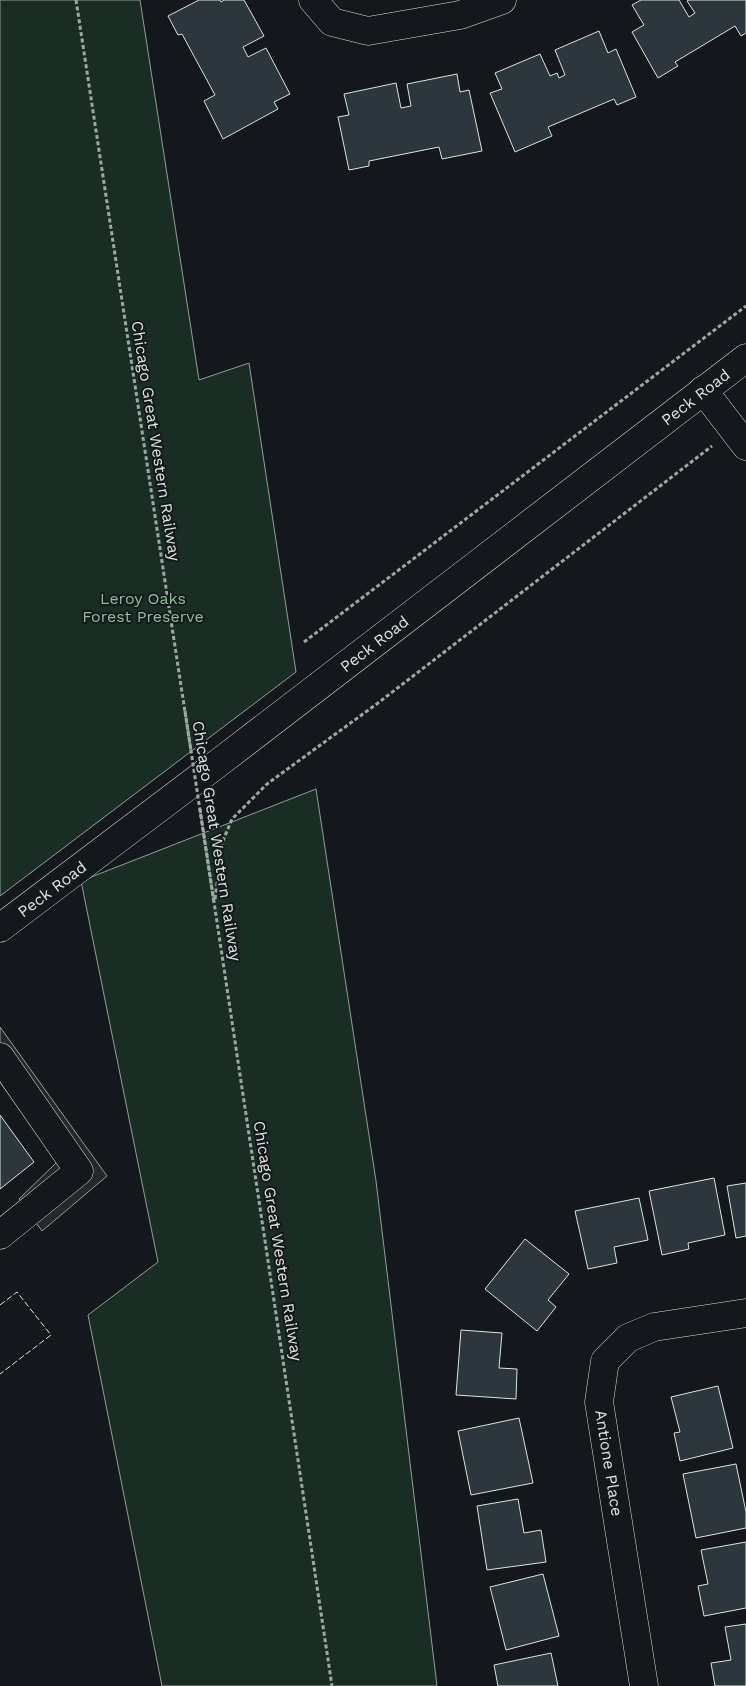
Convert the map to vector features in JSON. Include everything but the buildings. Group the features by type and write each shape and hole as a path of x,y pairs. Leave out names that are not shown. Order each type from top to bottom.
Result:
{"street":[{"path":"312,0 332,22 368,31 460,15 502,0"},
{"name":"Peck Road","path":"0,928 229,755 746,358"},
{"path":"703,390 746,446"},
{"path":"0,1058 79,1171 0,1235"},
{"name":"Antione Place","path":"644,1686 599,1402 605,1361 628,1338 654,1327 746,1313"}],"path":[{"name":"Chicago Great Western Railway","path":"75,0 179,671 332,1686"},
{"path":"304,642 746,306"},
{"path":"214,903 222,843 232,819 267,784 378,703 710,448"}],"green space":[{"name":"Leroy Oaks Forest Preserve","path":"0,0 140,0 199,380 249,363 296,672 0,896"},
{"path":"316,789 376,1181 437,1686 162,1686 88,1315 158,1262 81,881"}],"shaded area":[{"path":"0,1027 107,1176 42,1231 19,1199 58,1161 0,1082"}],"fence":[{"path":"0,1305 17,1292 51,1335 0,1374"}]}
